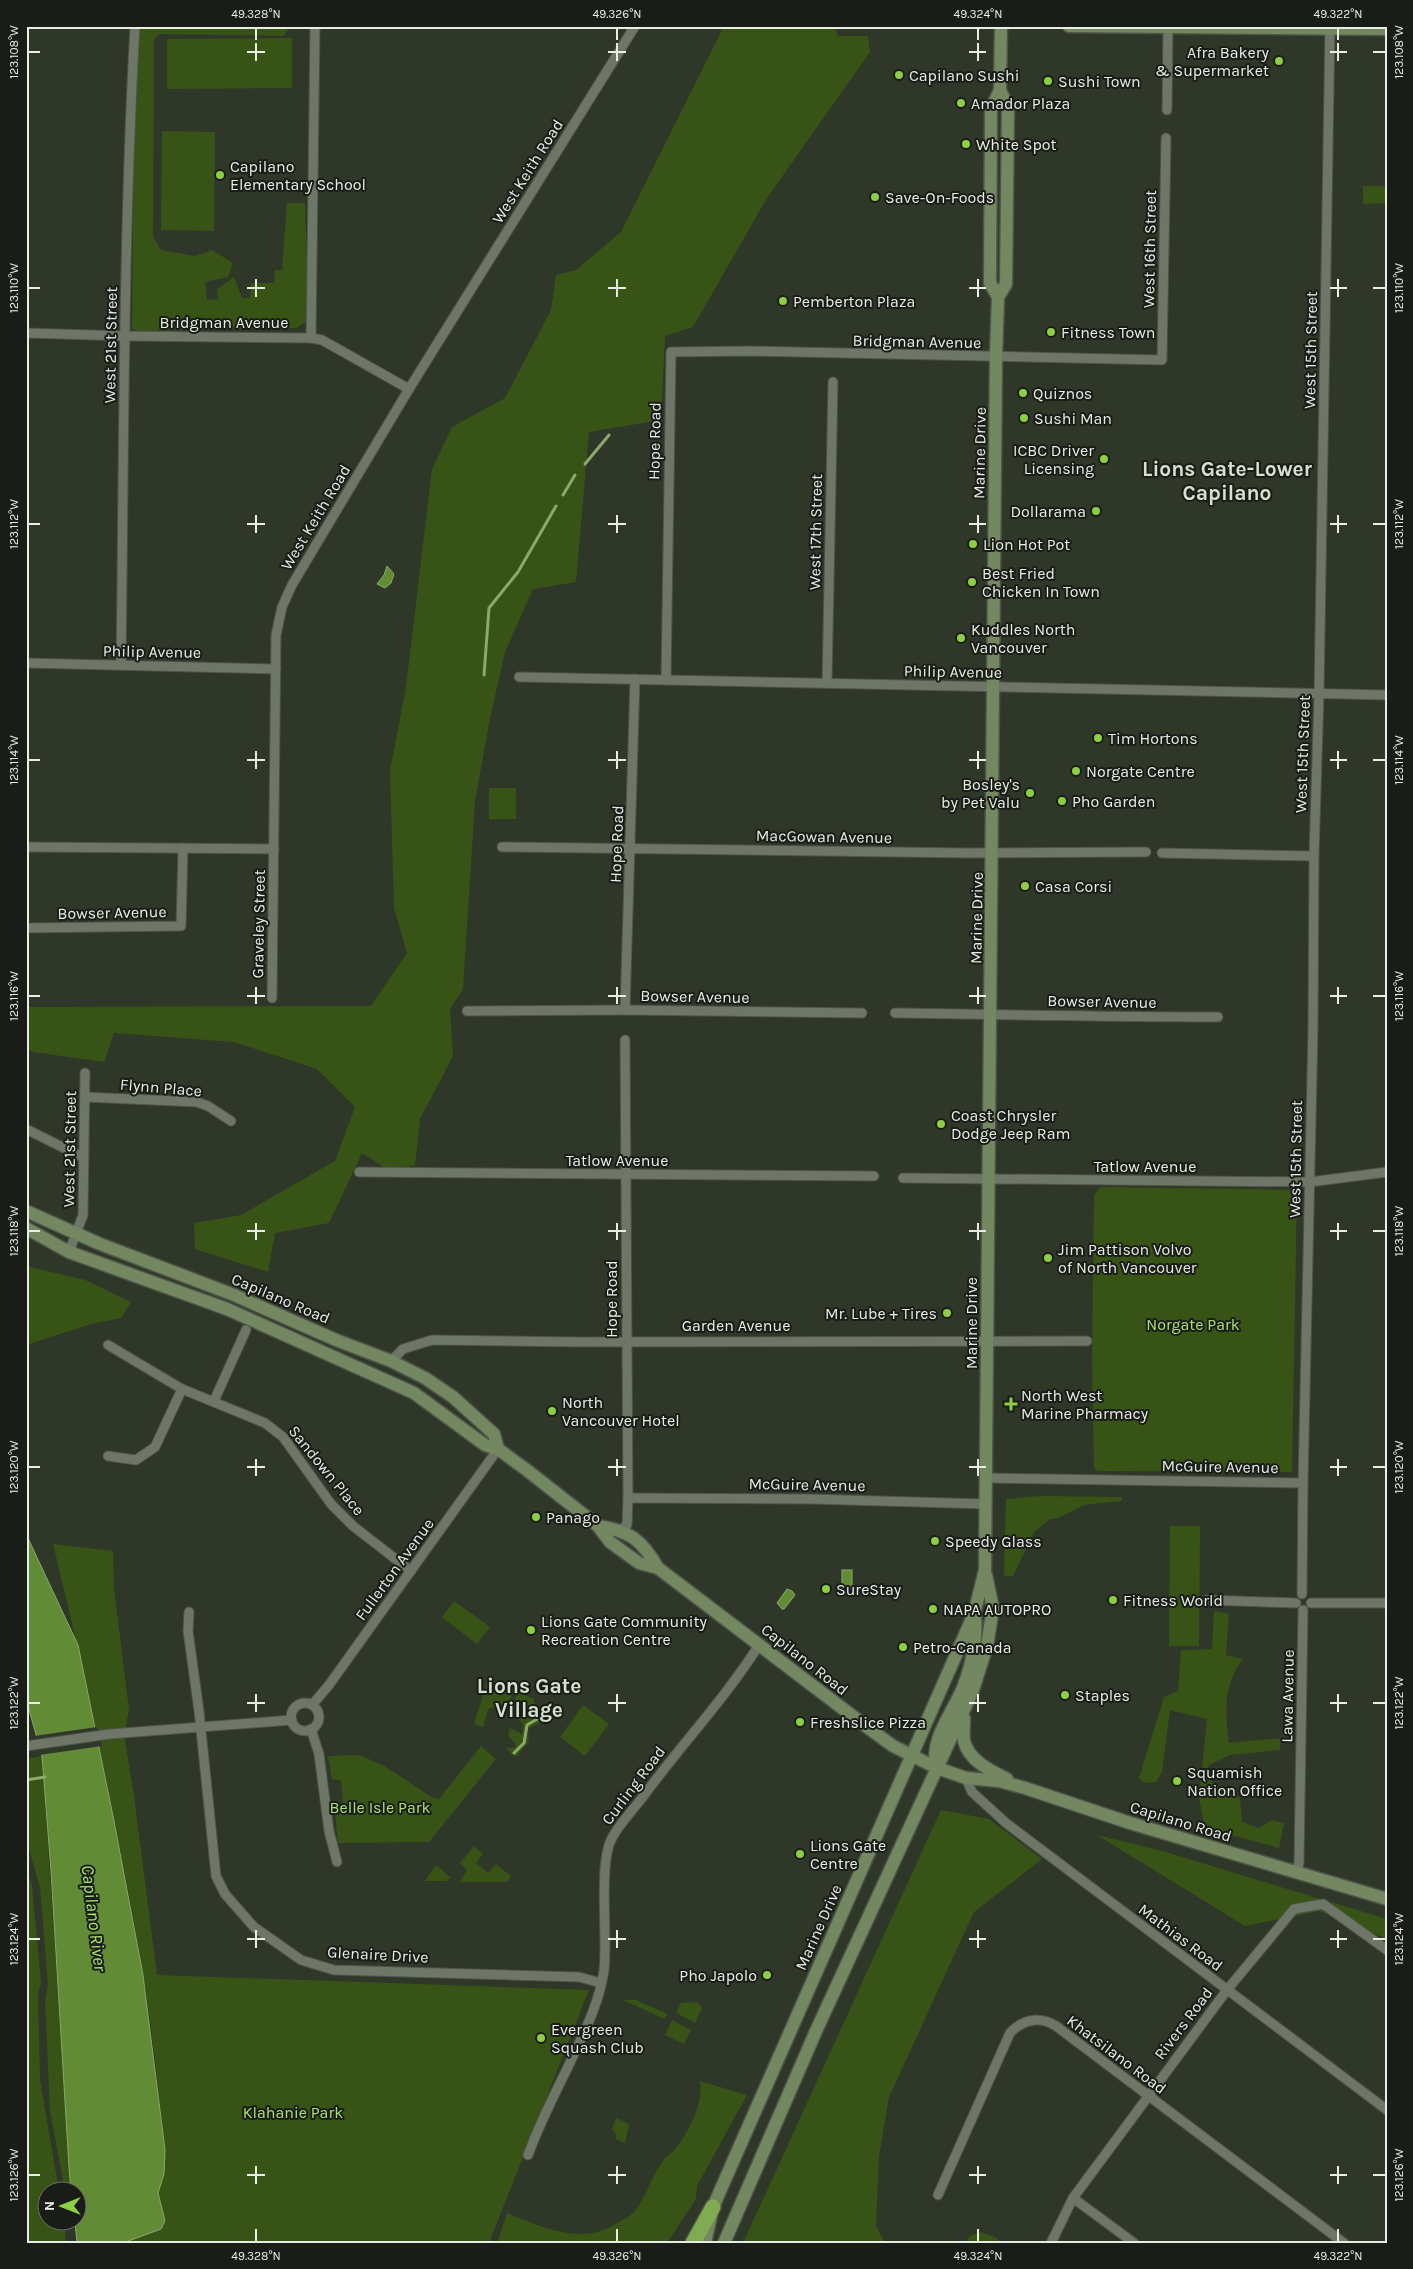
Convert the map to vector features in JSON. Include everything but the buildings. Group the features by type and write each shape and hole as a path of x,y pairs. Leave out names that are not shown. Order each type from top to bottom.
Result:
{"highway":[{"path":"693,2243 713,2207"}],"main road":[{"name":"Marine Drive","path":"724,2243 816,2031 937,1768 964,1714 987,1646 993,1608 985,1570 998,297 990,283 991,109 1000,90 1001,26"},
{"path":"1070,26 1387,29"},
{"name":"Capilano Road","path":"26,1211 144,1262 234,1295 336,1340 391,1361 425,1378 453,1397 494,1434 498,1449"},
{"name":"Capilano Road","path":"26,1228 69,1252 227,1309 414,1393 485,1445 498,1449 598,1526 610,1542 639,1563 658,1568 892,1745 937,1768 966,1778 999,1781 1025,1788 1130,1823 1387,1899"},
{"path":"294,1338 311,1338 380,1364 391,1361"},
{"path":"598,1526 621,1530"},
{"name":"Capilano Road","path":"621,1530 647,1549 658,1568"},
{"name":"Marine Drive","path":"705,2243 713,2207 974,1614 985,1570"},
{"path":"937,1768 934,1758 938,1741 964,1685 975,1649 974,1614"},
{"path":"964,1714 964,1741 971,1754 986,1768 1025,1788"}],"street":[{"name":"West 21st Street","path":"121,665 130,114 135,26"},
{"path":"312,338 316,26"},
{"name":"West Keith Road","path":"274,849 278,620 287,594 409,389 635,26"},
{"path":"1167,110 1168,27"},
{"name":"West 15th Street","path":"1303,1483 1330,28"},
{"name":"West 16th Street","path":"1162,360 1166,138"},
{"name":"Bridgman Avenue","path":"26,332 126,336 312,338 322,340 409,389"},
{"name":"Bridgman Avenue","path":"671,352 750,351 1162,360"},
{"name":"Hope Road","path":"666,680 671,352"},
{"name":"West 17th Street","path":"827,683 833,382"},
{"name":"Philip Avenue","path":"26,663 276,669"},
{"name":"Philip Avenue","path":"519,676 1387,695"},
{"name":"Hope Road","path":"625,1010 635,679"},
{"path":"26,847 274,849"},
{"name":"MacGowan Avenue","path":"502,847 992,853 1146,852"},
{"name":"Bowser Avenue","path":"26,928 181,926 183,848"},
{"name":"Graveley Street","path":"272,998 274,849"},
{"path":"1162,853 1314,856"},
{"name":"Bowser Avenue","path":"467,1011 625,1010 862,1013"},
{"name":"Bowser Avenue","path":"895,1013 1218,1017"},
{"name":"Hope Road","path":"621,1530 627,1525 628,1498 625,1040"},
{"name":"West 21st Street","path":"69,1252 83,1215 85,1073"},
{"name":"Flynn Place","path":"85,1097 198,1102 208,1106 231,1121"},
{"path":"26,1129 84,1158"},
{"name":"Tatlow Avenue","path":"359,1172 874,1176"},
{"name":"Tatlow Avenue","path":"902,1178 1310,1182 1387,1172"},
{"path":"214,1401 246,1330"},
{"name":"Garden Avenue","path":"391,1361 403,1349 432,1340 1088,1341"},
{"name":"Sandown Place","path":"108,1345 182,1389 266,1423 283,1437 331,1504 353,1526 411,1571"},
{"path":"108,1456 136,1460 155,1447 182,1389"},
{"name":"Fullerton Avenue","path":"312,1705 498,1449"},
{"name":"McGuire Avenue","path":"987,1478 1303,1483"},
{"path":"1302,1594 1303,1483"},
{"name":"McGuire Avenue","path":"628,1498 810,1499 986,1504"},
{"path":"1302,1594 1297,1597 1297,1607 1303,1610 1308,1608 1311,1603"},
{"path":"1302,1594 1309,1597 1311,1603"},
{"path":"1207,1600 1296,1602"},
{"path":"1311,1603 1387,1603"},
{"name":"Lawa Avenue","path":"1297,1872 1300,1854 1303,1610"},
{"name":"Glenaire Drive","path":"189,1612 188,1631 201,1727 216,1876 225,1894 254,1927 301,1960 334,1970 579,1977 601,1983"},
{"name":"Curling Road","path":"528,2155 536,2132 590,2021 601,1983 604,1970 606,1868 612,1838 656,1778 695,1730 708,1718 760,1645"},
{"path":"303,1703 312,1705 319,1715 317,1723 312,1729 299,1729 292,1720 291,1715 295,1707 303,1703"},
{"path":"26,1746 110,1734 292,1720"},
{"path":"312,1729 319,1754 329,1831 337,1862"},
{"name":"Mathias Road","path":"966,1778 972,1792 1006,1823 1387,2110"},
{"name":"Rivers Road","path":"1051,2243 1072,2198 1227,1990 1294,1909 1324,1904 1387,1950"},
{"name":"Khatsilano Road","path":"938,2194 1006,2039 1014,2028 1024,2022 1037,2019 1050,2022 1344,2243"},
{"path":"1072,2198 1134,2243"}],"green space":[{"path":"137,26 287,26 288,30 283,36 160,34 154,39 153,236 161,250 195,256 212,250 233,263 228,277 205,282 207,300 218,299 217,289 234,277 242,298 250,298 251,283 274,283 275,270 282,270 287,203 305,203 309,319 297,328 138,331 132,329 135,29"},
{"path":"724,26 834,26 838,36 868,36 870,52 767,198 693,327 665,336 661,420 589,432 576,582 533,589 505,652 490,718 475,801 463,989 450,1009 453,1056 420,1119 415,1165 391,1172 362,1153 329,1223 275,1233 268,1272 195,1249 194,1223 241,1215 335,1161 355,1107 317,1069 234,1042 114,1033 104,1062 33,1052 26,1049 26,1007 371,1006 407,953 394,908 390,770 406,687 432,469 452,427 505,398 551,310 556,275 576,270 621,232"},
{"path":"292,38 292,88 167,89 167,39"},
{"path":"162,131 215,132 214,231 161,230"},
{"path":"1363,186 1387,186 1387,203 1363,204"},
{"path":"489,788 516,788 516,819 489,819"},
{"name":"Norgate Park","path":"1100,1187 1297,1190 1292,1472 1098,1471 1094,1468 1092,1362 1094,1196"},
{"path":"26,1266 85,1280 131,1302 121,1318 91,1324 26,1345"},
{"path":"1040,1496 1122,1497 1121,1501 1084,1505 1058,1518 1050,1519 1034,1532 1013,1576 1004,1576 1006,1499"},
{"path":"1170,1526 1200,1526 1199,1646 1169,1646"},
{"name":"Klahanie Park","path":"53,1544 113,1551 114,1588 129,1710 124,1735 134,1796 157,1975 589,1990 489,2243 123,2243 135,2211 164,2174 165,2150 150,2017 143,1973 113,1812"},
{"path":"454,1601 490,1627 477,1644 442,1617"},
{"path":"1214,1611 1229,1614 1226,1655 1243,1659 1232,1678 1227,1699 1229,1743 1281,1738 1280,1750 1230,1755 1209,1765 1206,1776 1219,1789 1240,1798 1242,1822 1259,1828 1272,1820 1284,1823 1279,1848 1205,1828 1199,1798 1207,1719 1170,1710 1162,1772 1156,1782 1145,1783 1139,1778 1164,1697 1178,1691 1181,1650 1212,1649"},
{"path":"487,1682 514,1689 510,1701 488,1709 483,1727 474,1724"},
{"path":"518,1692 534,1699 534,1713 542,1721 528,1729 529,1741 516,1757 507,1750 507,1748 515,1748 516,1745 508,1735 510,1728 522,1734 523,1724 507,1708 513,1705"},
{"path":"583,1705 609,1724 585,1756 560,1737"},
{"name":"Belle Isle Park","path":"481,1746 496,1759 429,1842 338,1843 335,1813 344,1811 341,1781 332,1779 328,1756 360,1755 386,1767 433,1798 439,1799"},
{"path":"42,1756 70,2182 63,2182 50,2111 45,2000 48,1985 40,1887 26,1839 26,1759"},
{"path":"941,1810 989,1819 1042,1859 974,1912 889,2097 879,2156 876,2226 885,2243 743,2243"},
{"path":"1097,1835 1162,1851 1387,1919 1387,1939 1319,1911 1245,1926"},
{"path":"474,1846 483,1854 476,1863 488,1873 496,1864 511,1876 507,1882 460,1882 467,1870 460,1863"},
{"path":"436,1865 450,1877 447,1881 425,1881"},
{"path":"26,1867 32,1885 41,1983 38,1994 40,2080 57,2182 38,2182 38,2232 65,2232 66,2243 26,2243"},
{"path":"623,2000 636,2000 667,2014 665,2019"},
{"path":"698,2002 702,2008 695,2023 676,2013 681,2003"},
{"path":"672,2020 691,2030 684,2044 665,2035"},
{"path":"700,2081 747,2095 697,2186 696,2199 667,2243 497,2243 507,2213 549,2229 577,2234 605,2229 632,2214 642,2201 659,2167 676,2148 691,2125 699,2099"},
{"path":"616,2118 629,2124 625,2143 616,2139 616,2134 612,2129"},
{"path":"981,2232 997,2238 1001,2243 965,2243 970,2236"}],"water":[{"path":"387,566 394,574 391,583 385,588 377,584 384,575"},
{"name":"Capilano River","path":"26,1534 78,1645 143,1975 165,2150 164,2174 158,2193 165,2221 161,2229 123,2243 77,2243 76,2232 88,2232 88,2182 70,2182 42,1756 28,1706 26,1677"},
{"path":"842,1570 852,1570 852,1589 842,1589"},
{"path":"787,1589 795,1595 782,1609 777,1603"}],"pier":[{"path":"97,1727 102,1746 39,1755 34,1736"}],"waterway":[{"path":"585,464 609,435"},
{"path":"563,495 575,475"},
{"path":"484,675 489,608 518,572 556,506"},
{"path":"514,1753 524,1743 527,1725 539,1718"},
{"path":"26,1780 45,1777"}],"place":[{"name":"Afra Bakery & Supermarket","path":"1279,61"},
{"name":"Capilano Sushi","path":"899,75"},
{"name":"Sushi Town","path":"1048,81"},
{"name":"Amador Plaza","path":"961,103"},
{"name":"White Spot","path":"966,144"},
{"name":"Capilano Elementary School","path":"220,175"},
{"name":"Save-On-Foods","path":"875,197"},
{"name":"Pemberton Plaza","path":"783,301"},
{"name":"Fitness Town","path":"1051,332"},
{"name":"Quiznos","path":"1023,393"},
{"name":"Sushi Man","path":"1024,418"},
{"name":"ICBC Driver Licensing","path":"1104,459"},
{"name":"Dollarama","path":"1096,511"},
{"name":"Lion Hot Pot","path":"973,544"},
{"name":"Best Fried Chicken In Town","path":"972,582"},
{"name":"Kuddles North Vancouver","path":"961,638"},
{"name":"Tim Hortons","path":"1098,738"},
{"name":"Norgate Centre","path":"1076,771"},
{"name":"Bosley's by Pet Valu","path":"1030,793"},
{"name":"Pho Garden","path":"1062,801"},
{"name":"Casa Corsi","path":"1025,886"},
{"name":"Coast Chrysler Dodge Jeep Ram","path":"941,1124"},
{"name":"Jim Pattison Volvo of North Vancouver","path":"1048,1258"},
{"name":"Mr. Lube + Tires","path":"947,1313"},
{"name":"North West Marine Pharmacy","path":"1011,1404"},
{"name":"North Vancouver Hotel","path":"552,1411"},
{"name":"Panago","path":"536,1517"},
{"name":"Speedy Glass","path":"935,1541"},
{"name":"SureStay","path":"826,1589"},
{"name":"Fitness World","path":"1113,1600"},
{"name":"NAPA AUTOPRO","path":"933,1609"},
{"name":"Lions Gate Community Recreation Centre","path":"531,1630"},
{"name":"Petro-Canada","path":"903,1647"},
{"name":"Staples","path":"1065,1695"},
{"name":"Freshslice Pizza","path":"800,1722"},
{"name":"Squamish Nation Office","path":"1177,1781"},
{"name":"Lions Gate Centre","path":"800,1854"},
{"name":"Pho Japolo","path":"767,1975"},
{"name":"Evergreen Squash Club","path":"541,2038"}],"district":[{"name":"Lions Gate-Lower Capilano","path":"1227,481"},
{"name":"Lions Gate Village","path":"529,1698"}]}
